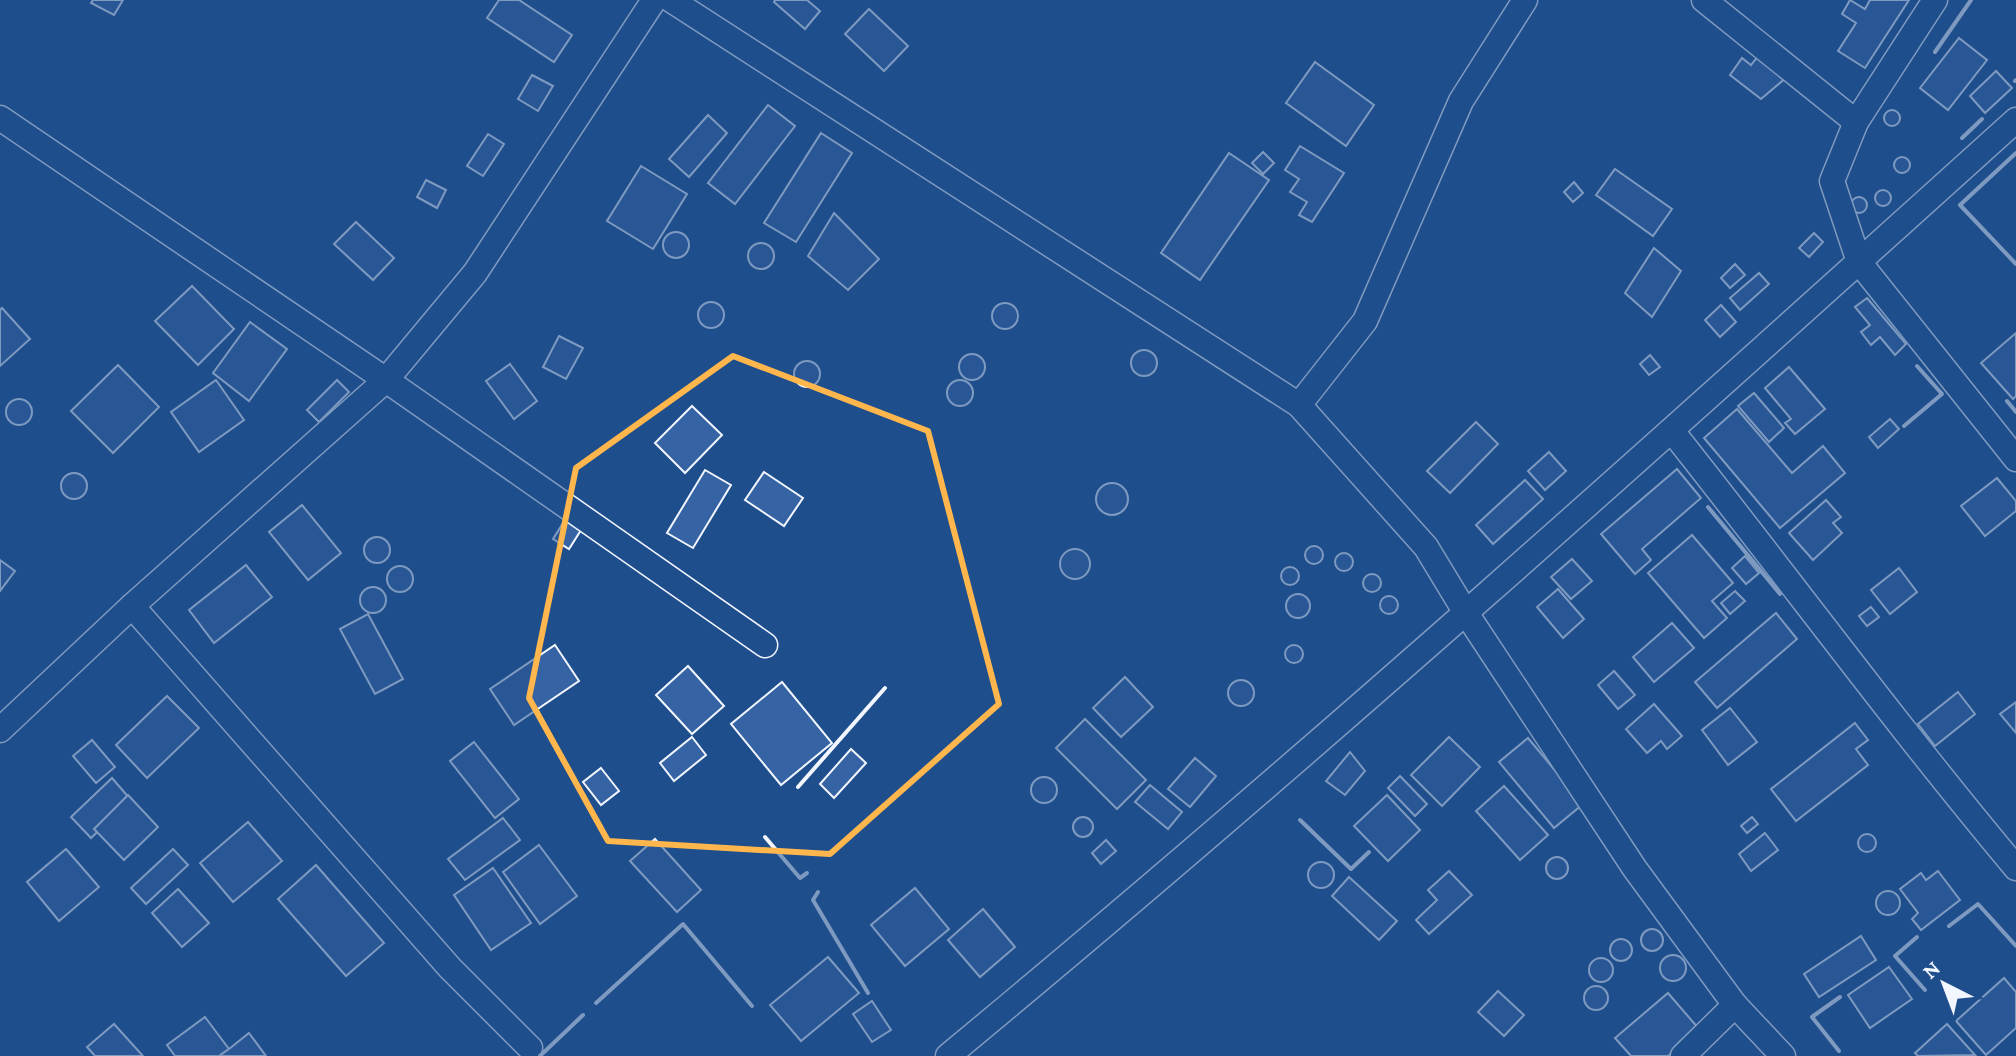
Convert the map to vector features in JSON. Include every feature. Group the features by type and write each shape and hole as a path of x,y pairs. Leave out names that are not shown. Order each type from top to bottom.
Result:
{"street":[{"path":"0,730 132,606 386,380 475,273 654,0"},
{"path":"671,0 1299,405 1426,547 1635,869 1735,1005 1783,1056"},
{"path":"1299,405 1365,321 1461,101 1525,0"},
{"path":"1704,0 1856,122"},
{"path":"1935,0 1856,122 1832,181 1859,262 2016,459"},
{"path":"0,118 386,380 765,645"},
{"path":"948,1056 1147,891 1466,613 2016,120"},
{"path":"1672,431 1936,773 2016,868"},
{"path":"132,606 450,968 530,1048"},
{"path":"1683,1056 1735,1005"}],"highlighted area":[{"path":"733,356 928,431 999,704 830,854 608,841 529,698 576,468"}],"building":[{"path":"93,0 123,0 114,15 91,3"},
{"path":"499,0 519,0 572,35 554,62 487,18"},
{"path":"775,0 807,0 820,11 805,29"},
{"path":"1850,0 1865,9 1870,0 1909,0 1865,68 1838,51 1856,23 1842,14"},
{"path":"869,9 908,46 884,71 845,34"},
{"path":"1959,38 1987,60 1948,110 1920,88"},
{"path":"1759,55 1787,77 1761,99 1730,75 1742,58 1751,65"},
{"path":"1315,62 1374,105 1346,146 1286,103"},
{"path":"1996,71 2012,88 1985,113 1970,96"},
{"path":"532,75 553,86 538,111 518,99"},
{"path":"768,105 795,126 735,204 708,183"},
{"path":"1892,110 1898,112 1898,124 1892,126 1886,124 1884,118 1886,112"},
{"path":"708,115 727,133 689,177 669,159"},
{"path":"821,133 852,153 796,242 764,223"},
{"path":"488,134 504,144 483,176 467,166"},
{"path":"1300,146 1344,173 1312,222 1299,215 1307,202 1290,192 1299,179 1285,170"},
{"path":"1263,152 1274,163 1263,174 1252,163"},
{"path":"1229,153 1269,180 1200,280 1161,253"},
{"path":"1902,157 1908,159 1908,171 1902,173 1896,171 1894,165 1896,159"},
{"path":"641,166 687,194 653,249 607,221"},
{"path":"1615,169 1672,209 1653,236 1596,195"},
{"path":"426,180 446,190 437,208 417,197"},
{"path":"1574,182 1583,193 1573,202 1564,192"},
{"path":"1883,190 1889,192 1889,204 1883,206 1877,204 1875,198 1877,192"},
{"path":"1859,197 1865,199 1865,211 1859,213 1853,211 1851,205 1853,199"},
{"path":"834,213 879,259 848,290 808,256"},
{"path":"356,222 394,258 373,280 334,244"},
{"path":"676,232 685,236 689,245 685,254 676,258 667,254 663,245 667,236"},
{"path":"1814,233 1823,242 1809,257 1799,248"},
{"path":"761,243 770,247 774,256 770,265 761,269 752,265 748,256 752,247"},
{"path":"1654,248 1681,271 1652,317 1625,293"},
{"path":"1735,264 1745,275 1730,288 1721,278"},
{"path":"1759,273 1769,284 1740,310 1730,298"},
{"path":"192,286 234,329 198,365 155,321"},
{"path":"1867,298 1906,344 1895,355 1880,337 1871,345 1861,332 1870,325 1855,307"},
{"path":"711,302 720,306 724,315 720,324 711,328 702,324 698,315 702,306"},
{"path":"1005,303 1014,307 1018,316 1014,325 1005,329 996,325 992,316 996,307"},
{"path":"1721,305 1736,322 1720,337 1705,320"},
{"path":"2,308 30,339 0,366 0,310"},
{"path":"250,322 287,349 249,401 213,373"},
{"path":"2016,333 2016,396 2013,399 1981,363"},
{"path":"559,336 583,348 566,379 543,367"},
{"path":"1144,350 1153,354 1157,363 1153,372 1144,376 1135,372 1131,363 1135,354"},
{"path":"972,354 981,358 985,367 981,376 972,380 963,376 959,367 963,358"},
{"path":"1650,355 1660,367 1649,375 1640,364"},
{"path":"807,361 816,365 820,374 816,383 807,387 798,383 794,374 798,365"},
{"path":"510,364 537,401 514,419 486,381"},
{"path":"118,365 159,407 113,453 71,411"},
{"path":"1789,367 1825,409 1795,434 1785,423 1791,419 1765,388"},
{"path":"216,380 244,420 199,452 171,412"},
{"path":"337,380 349,392 319,422 307,410"},
{"path":"960,380 969,384 973,393 969,402 960,406 951,402 947,393 951,384"},
{"path":"1754,393 1784,428 1769,442 1738,406"},
{"path":"19,399 28,403 32,412 28,421 19,425 10,421 6,412 10,403"},
{"path":"692,406 722,435 685,473 655,443"},
{"path":"1737,409 1792,473 1823,446 1845,473 1780,528 1704,438"},
{"path":"1890,419 1899,429 1878,448 1869,437"},
{"path":"1476,422 1498,444 1450,493 1427,471"},
{"path":"1549,452 1566,471 1545,490 1528,471"},
{"path":"1677,469 1701,498 1642,549 1651,560 1635,574 1601,534"},
{"path":"705,470 731,485 693,548 667,533"},
{"path":"764,472 803,498 784,526 745,500"},
{"path":"74,473 83,477 87,486 83,495 74,499 65,495 61,486 65,477"},
{"path":"1997,478 2016,501 2016,511 1985,536 1961,506"},
{"path":"1525,480 1543,499 1493,544 1476,525"},
{"path":"1112,483 1123,488 1128,499 1123,510 1112,515 1101,510 1096,499 1101,488"},
{"path":"1826,500 1841,517 1833,523 1842,533 1813,560 1789,533"},
{"path":"302,505 341,553 308,580 269,532"},
{"path":"565,520 581,530 569,549 553,539"},
{"path":"1692,535 1733,583 1712,601 1727,618 1704,638 1648,573"},
{"path":"377,537 386,541 390,550 386,559 377,563 368,559 364,550 368,541"},
{"path":"1314,546 1323,555 1314,564 1305,555"},
{"path":"1075,549 1081,550 1089,558 1089,570 1081,578 1075,579 1069,578 1061,570 1060,564 1061,558 1069,550"},
{"path":"1344,553 1353,562 1344,571 1335,562"},
{"path":"1745,556 1759,573 1746,584 1732,568"},
{"path":"1572,559 1592,581 1571,599 1551,577"},
{"path":"0,560 15,571 0,591"},
{"path":"246,565 272,597 214,643 189,610"},
{"path":"400,566 409,570 413,579 409,588 400,592 391,588 387,579 391,570"},
{"path":"1290,567 1299,576 1290,585 1281,576"},
{"path":"1899,568 1917,592 1890,614 1871,590"},
{"path":"1372,574 1381,583 1372,592 1363,583"},
{"path":"373,587 383,590 386,600 383,610 373,613 363,610 360,600 363,590"},
{"path":"1558,589 1584,619 1563,638 1537,607"},
{"path":"1735,591 1745,601 1730,614 1721,603"},
{"path":"1298,594 1307,597 1310,606 1307,615 1298,618 1289,615 1286,606 1289,597"},
{"path":"1389,596 1398,605 1389,614 1380,605"},
{"path":"1871,607 1879,617 1867,626 1859,616"},
{"path":"1776,613 1797,639 1717,708 1695,682"},
{"path":"368,614 403,679 375,694 340,629"},
{"path":"1672,623 1694,648 1654,682 1633,657"},
{"path":"555,645 579,681 514,725 490,689"},
{"path":"1294,645 1303,654 1294,663 1285,654"},
{"path":"688,666 724,706 692,734 656,695"},
{"path":"1614,671 1635,695 1618,709 1598,685"},
{"path":"1125,677 1153,707 1121,737 1093,708"},
{"path":"1241,680 1250,684 1254,693 1250,702 1241,706 1232,702 1228,693 1232,684"},
{"path":"782,682 832,743 781,785 731,724"},
{"path":"1958,692 1975,714 1935,746 1918,724"},
{"path":"167,696 199,728 147,778 116,745"},
{"path":"2016,702 2016,733 2000,714"},
{"path":"1654,704 1682,736 1667,749 1661,741 1647,753 1626,729"},
{"path":"1730,708 1757,742 1728,765 1702,730"},
{"path":"1085,719 1146,780 1117,809 1056,748"},
{"path":"1855,723 1868,740 1856,749 1868,765 1796,821 1771,789"},
{"path":"692,737 706,755 674,781 660,763"},
{"path":"1449,737 1480,767 1442,806 1411,775"},
{"path":"1528,738 1583,804 1554,828 1499,762"},
{"path":"92,740 115,767 96,783 73,756"},
{"path":"474,742 519,799 495,818 450,761"},
{"path":"851,749 866,763 834,798 820,784"},
{"path":"1350,752 1365,771 1345,795 1326,781"},
{"path":"1195,758 1216,776 1190,807 1168,789"},
{"path":"601,768 619,791 601,805 583,782"},
{"path":"1400,776 1427,804 1415,816 1388,788"},
{"path":"1044,777 1053,781 1057,790 1053,799 1044,803 1035,799 1031,790 1035,781"},
{"path":"112,778 131,800 91,838 71,817"},
{"path":"1150,785 1182,812 1168,829 1135,802"},
{"path":"1504,786 1548,835 1520,860 1476,811"},
{"path":"128,795 158,827 124,860 94,829"},
{"path":"1387,795 1420,830 1388,861 1354,826"},
{"path":"1083,817 1090,820 1093,827 1090,834 1083,837 1076,834 1073,827 1076,820"},
{"path":"1752,817 1758,824 1747,833 1741,826"},
{"path":"503,818 520,840 465,880 448,859"},
{"path":"248,822 282,861 233,902 200,863"},
{"path":"1765,833 1778,850 1751,871 1739,854"},
{"path":"1867,834 1876,843 1867,852 1858,843"},
{"path":"655,839 701,890 677,912 630,861"},
{"path":"1106,840 1116,851 1101,864 1092,853"},
{"path":"539,845 577,896 540,924 503,872"},
{"path":"66,849 99,887 59,921 27,882"},
{"path":"173,849 188,865 146,904 131,888"},
{"path":"1557,857 1565,860 1568,868 1565,876 1557,879 1549,876 1546,868 1549,860"},
{"path":"1321,862 1330,866 1334,875 1330,884 1321,888 1312,884 1308,875 1312,866"},
{"path":"316,865 384,943 346,976 278,899"},
{"path":"493,868 531,923 491,950 454,895"},
{"path":"1449,871 1472,895 1429,934 1416,920 1437,900 1428,890"},
{"path":"1938,871 1960,900 1921,930 1912,919 1918,913 1900,889 1921,873 1926,880"},
{"path":"1349,877 1397,921 1379,940 1332,896"},
{"path":"915,888 949,929 905,966 871,925"},
{"path":"178,889 209,923 182,947 152,913"},
{"path":"1888,891 1896,895 1900,903 1896,911 1888,915 1880,911 1876,903 1880,895"},
{"path":"983,909 1015,947 980,977 948,940"},
{"path":"1652,929 1660,932 1663,940 1660,948 1652,951 1644,948 1641,940 1644,932"},
{"path":"1861,936 1876,960 1819,997 1804,974"},
{"path":"1621,939 1629,942 1632,950 1629,958 1621,961 1613,958 1610,950 1613,942"},
{"path":"1673,955 1682,959 1686,968 1682,977 1673,981 1664,977 1660,968 1664,959"},
{"path":"828,957 859,993 801,1041 770,1005"},
{"path":"1601,958 1610,961 1613,970 1610,979 1601,982 1592,979 1589,970 1592,961"},
{"path":"1889,967 1912,999 1870,1028 1848,995"},
{"path":"2004,978 2016,992 2016,1028 1986,1055 1956,1021"},
{"path":"1596,986 1605,989 1608,998 1605,1007 1596,1010 1587,1007 1584,998 1587,989"},
{"path":"1498,991 1524,1015 1504,1036 1478,1012"},
{"path":"1668,993 1699,1029 1668,1056 1631,1056 1615,1038"},
{"path":"872,1001 891,1030 872,1042 853,1014"},
{"path":"205,1017 229,1049 219,1056 175,1056 167,1045"},
{"path":"114,1024 143,1056 95,1056 87,1047"},
{"path":"1947,1024 1975,1055 1918,1056 1915,1053"},
{"path":"249,1033 266,1056 219,1056 229,1049"}],"wall":[{"path":"1935,52 1971,0"},
{"path":"1962,138 1982,119"},
{"path":"2016,153 1960,205 2016,264"},
{"path":"1904,426 1942,394 1917,366"},
{"path":"2007,401 2016,412"},
{"path":"1708,507 1780,594"},
{"path":"798,787 885,688"},
{"path":"1300,820 1351,869 1369,852"},
{"path":"765,837 800,878 807,873"},
{"path":"818,892 813,900 868,993"},
{"path":"1949,926 1978,904 2016,946"},
{"path":"596,1003 683,924 752,1006"},
{"path":"1917,937 1895,956 1925,990"},
{"path":"1839,1051 1812,1017 1840,997"},
{"path":"540,1056 583,1015"}]}
